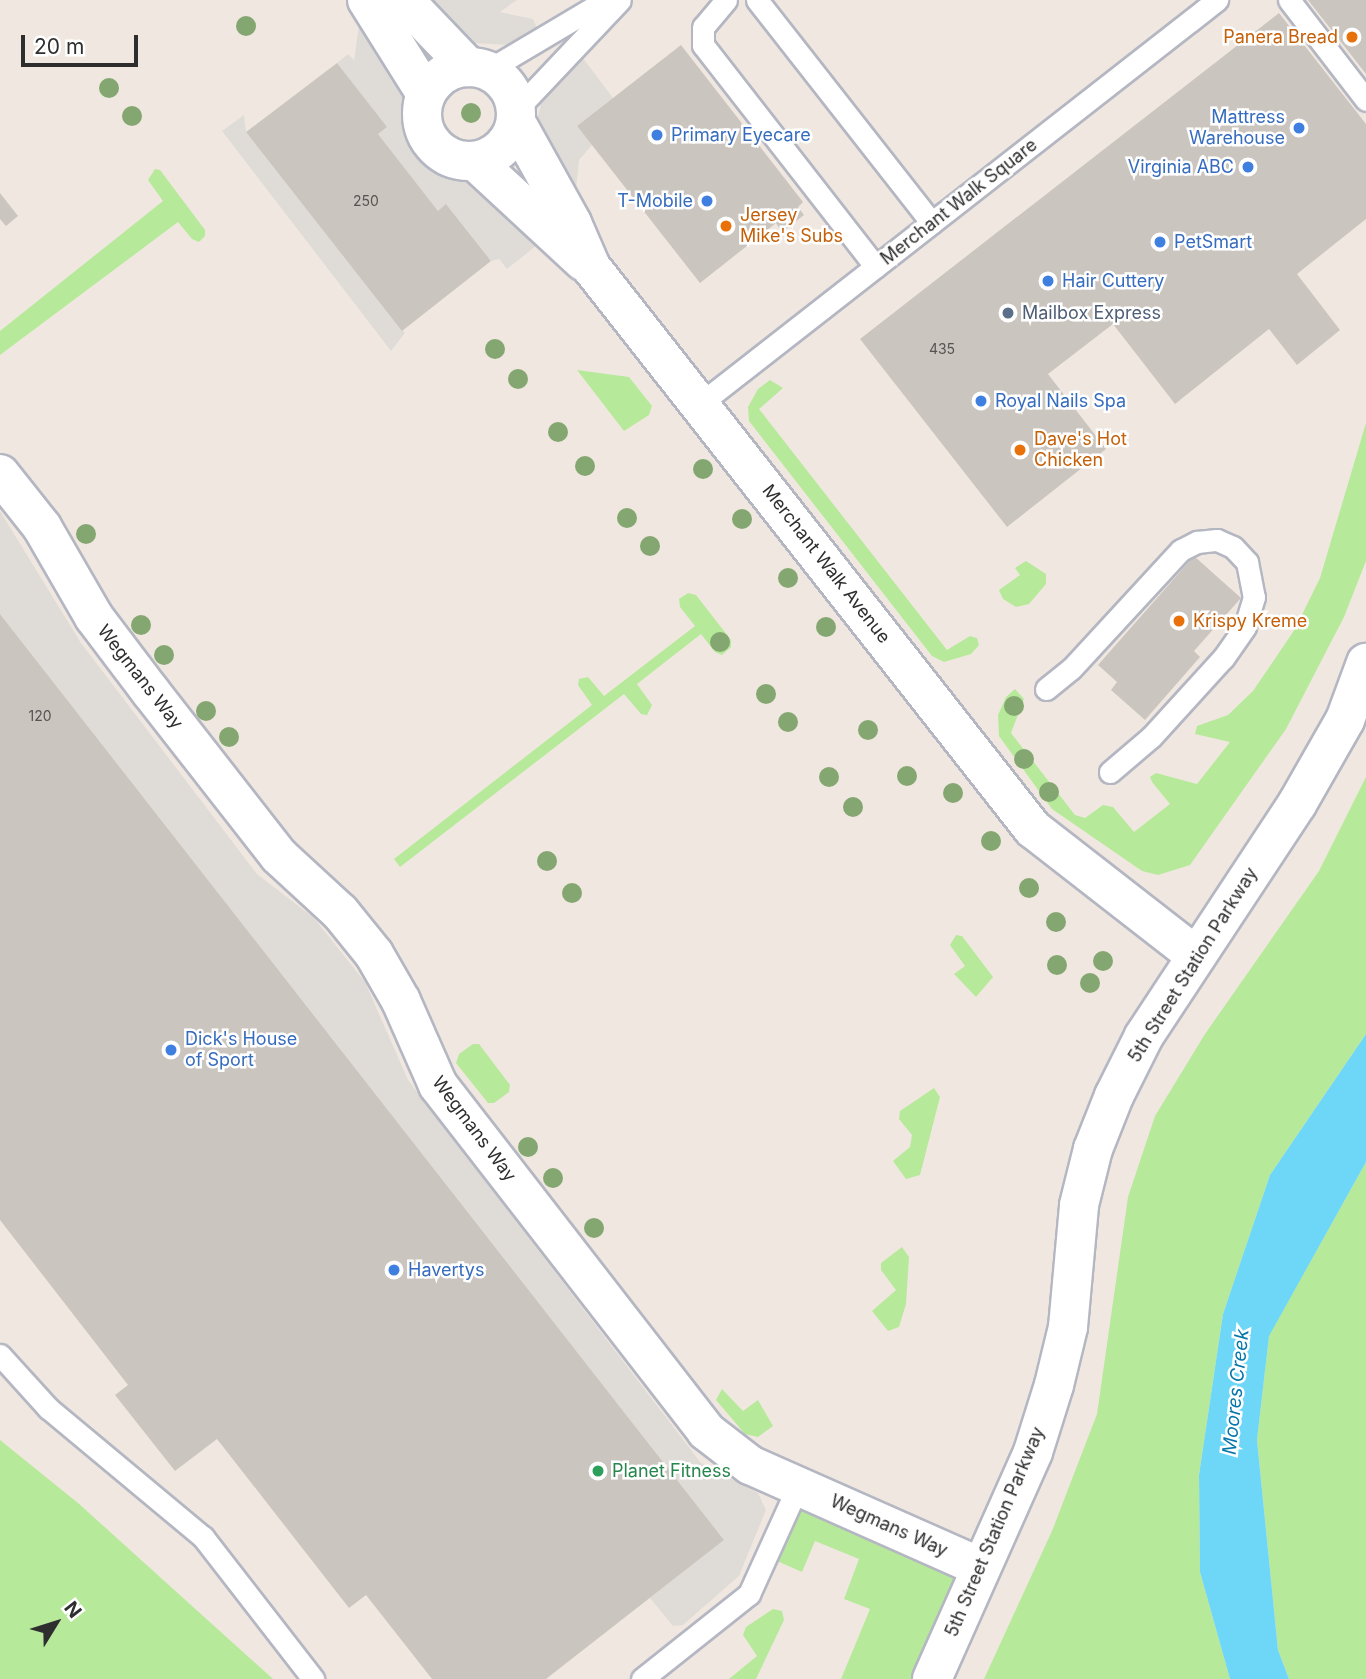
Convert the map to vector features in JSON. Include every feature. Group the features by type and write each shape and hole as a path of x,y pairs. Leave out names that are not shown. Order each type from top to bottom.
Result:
{"street":[{"path":"367,0 426,94"},
{"path":"404,0 478,69 508,86 516,116 502,148 476,162"},
{"path":"478,69 449,71 426,94 422,114 429,140 450,157 476,162 592,267"},
{"name":"Merchant Walk Avenue","path":"516,116 592,267 1034,829 1195,955"},
{"name":"Wegmans Way","path":"0,474 42,527 94,617 155,698 279,856 340,912 374,954 401,1001 438,1085 706,1431 750,1465 980,1567"},
{"name":"5th Street Station Parkway","path":"932,1679 1033,1452 1054,1385 1068,1327 1079,1205 1093,1149 1144,1036 1297,804 1345,720 1366,663"}],"lane":[{"path":"478,69 606,0"},
{"path":"516,116 620,0"},
{"path":"726,0 702,27 703,45 876,267"},
{"path":"757,0 932,223"},
{"name":"Merchant Walk Square","path":"701,403 1217,0"},
{"path":"1289,0 1366,100"},
{"path":"1046,689 1071,669 1181,550 1197,542 1217,540 1233,547 1247,562 1254,597 1245,627 1223,658 1151,737 1110,772"},
{"path":"0,1355 48,1408 203,1537 313,1679"},
{"path":"642,1679 749,1594 798,1486"}],"green space":[{"path":"155,169 160,170 205,230 205,236 199,242 192,239 178,222 0,355 0,331 163,201 148,180"},
{"path":"577,370 629,377 652,406 649,415 624,431"},
{"path":"770,380 783,388 759,409 947,650 970,636 977,638 979,645 971,654 944,662 932,656 749,421 748,407 758,389"},
{"path":"1366,423 1366,561 1344,617 1286,729 1190,865 1158,875 1142,871 1052,809 999,736 998,715 1006,697 1015,689 1024,699 1011,733 1075,815 1085,818 1103,805 1113,807 1134,832 1170,804 1150,777 1156,773 1197,784 1230,742 1195,734 1197,726 1228,715 1253,691 1295,629 1320,578"},
{"path":"1026,561 1046,574 1046,584 1029,604 1016,607 1003,599 999,590 1020,575 1015,568"},
{"path":"688,593 696,595 731,640 731,647 722,655 715,652 701,634 637,684 652,705 647,715 641,714 624,694 400,867 394,859 592,705 578,685 579,679 588,677 604,696 695,626 680,607 679,599"},
{"path":"1366,777 1366,1034 1270,1175 1223,1314 1199,1475 1200,1572 1230,1679 984,1679 1052,1531 1097,1414 1128,1197 1155,1116 1205,1034 1319,871"},
{"path":"956,935 962,936 993,977 976,997 954,974 965,966 950,945"},
{"path":"473,1044 479,1044 510,1085 509,1092 494,1103 488,1103 456,1063 459,1054"},
{"path":"934,1088 940,1097 920,1175 906,1179 893,1161 910,1147 912,1135 899,1119 900,1111"},
{"path":"1366,1162 1366,1679 1289,1679 1278,1650 1257,1440 1269,1335"},
{"path":"902,1247 909,1257 906,1304 899,1327 888,1331 872,1311 896,1290 881,1270 881,1263"},
{"path":"722,1389 743,1411 758,1400 773,1426 758,1437 745,1434 716,1400"},
{"path":"0,1440 78,1503 273,1679 0,1679"},
{"path":"798,1486 980,1567 932,1679 841,1679 870,1609 844,1599 859,1559 815,1541 802,1572 768,1557"},
{"path":"773,1609 782,1611 784,1620 756,1679 729,1679 757,1656 743,1635 746,1627"}],"shaded area":[{"path":"418,0 517,0 500,12 533,19 537,28 508,45 474,43 455,38"},
{"path":"363,21 406,85 404,125 425,162 439,172 483,185 542,241 507,269 499,259 491,261 447,205 438,211 378,134 386,127 337,63 348,54 354,60 359,25"},
{"path":"580,54 613,98 577,126 592,145 579,160 575,199 539,146 538,116 544,93"},
{"path":"244,115 246,132 405,333 391,351 222,131"},
{"path":"0,511 81,643 257,874 314,918 365,982 408,1080 701,1463 758,1493 766,1510 739,1576 683,1625 673,1626 650,1598 724,1540 0,614"}],"water":[{"name":"Moores Creek","path":"1366,1034 1366,1162 1269,1336 1257,1440 1278,1650 1289,1679 1230,1679 1200,1572 1199,1475 1223,1314 1270,1175"}],"building":[{"name":"Panera Bread","path":"1308,0 1366,0 1366,74"},
{"path":"1279,13 1366,124 1366,219 1297,274 1340,330 1297,365 1269,329 1175,404 1113,324 1048,374 1106,449 1007,527 860,339"},
{"path":"681,45 803,202 798,207 804,215 782,232 776,223 700,283 577,126"},
{"path":"337,63 387,127 378,134 438,211 446,204 491,261 402,331 246,132"},
{"path":"0,193 18,216 6,226 0,219"},
{"name":"Krispy Kreme","path":"1194,556 1241,598 1194,651 1200,657 1145,720 1111,690 1117,682 1098,665"},
{"path":"0,614 724,1540 546,1679 432,1679 366,1595 349,1608 217,1439 175,1471 115,1395 128,1385 0,1220"}],"place":[{"name":"Panera Bread","path":"1352,37"},
{"name":"Mattress Warehouse","path":"1299,128"},
{"name":"Primary Eyecare","path":"657,135"},
{"name":"Virginia ABC","path":"1248,167"},
{"name":"T-Mobile","path":"707,201"},
{"name":"Jersey Mike's Subs","path":"726,226"},
{"name":"PetSmart","path":"1160,242"},
{"name":"Hair Cuttery","path":"1048,281"},
{"name":"Mailbox Express","path":"1008,313"},
{"name":"Royal Nails Spa","path":"981,401"},
{"name":"Dave's Hot Chicken","path":"1020,450"},
{"name":"Krispy Kreme","path":"1179,621"},
{"name":"Dick's House of Sport","path":"171,1050"},
{"name":"Havertys","path":"394,1270"},
{"name":"Planet Fitness","path":"598,1471"}]}
